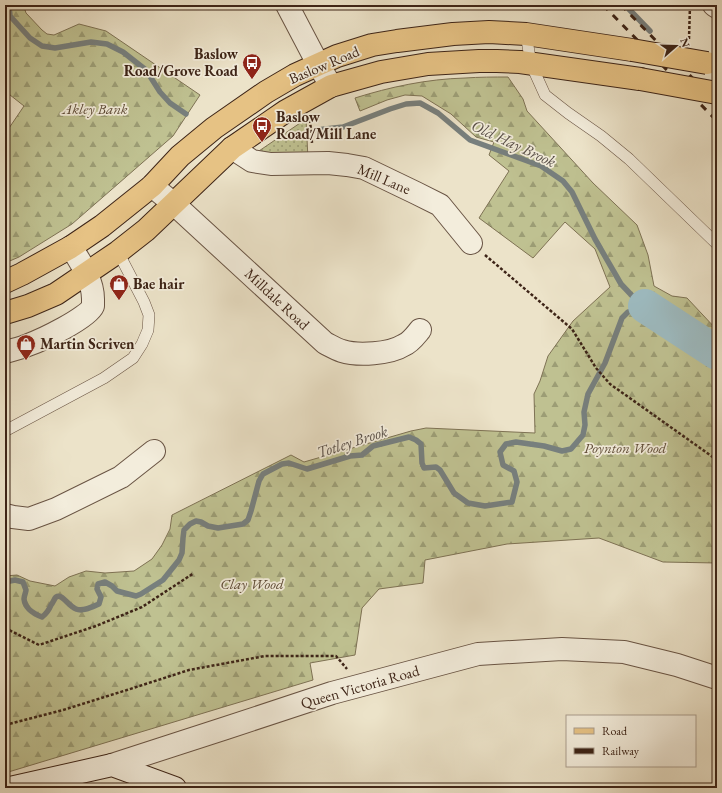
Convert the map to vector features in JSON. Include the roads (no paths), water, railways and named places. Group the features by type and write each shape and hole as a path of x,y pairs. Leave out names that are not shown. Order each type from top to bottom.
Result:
{"main road":[{"name":"Baslow Road","path":"5,282 71,247 102,226 152,186 180,156 214,128 266,92 318,64 343,54 372,46 415,38 489,32 526,34 712,64"},
{"path":"5,313 28,306 56,294 118,252 146,230 232,148 286,111 331,86 381,72 428,64 497,61 531,64 640,79 717,94"}],"street":[{"path":"287,5 331,86"},
{"name":"Mill Lane","path":"232,148 252,160 271,164 328,163 364,168 440,205 471,243"},
{"name":"Milldale Road","path":"152,186 174,204 318,337 332,347 341,351 359,354 395,350 409,342 420,330"},
{"path":"5,352 28,345 52,334 86,314 93,305 91,284 71,247"},
{"path":"5,515 29,519 56,509 121,477 154,451"},
{"name":"Queen Victoria Road","path":"10,788 112,765 332,692 478,654 562,649 624,652 677,665 717,678"},
{"path":"112,765 175,788"}],"lane":[{"path":"526,34 531,64 545,95 601,136 629,159 717,244"},
{"path":"5,431 104,378 133,358 142,344 148,330 148,315 144,302 118,252"}],"waterway":[{"name":"Old Hay Brook","path":"9,5 10,16 30,38 42,46 55,48 91,42 107,44 123,52 146,70 160,92 170,103 186,114"},
{"path":"625,5 650,31"},
{"name":"Old Hay Brook","path":"316,130 343,127 406,104 420,103 438,113 470,140 541,166 563,181 572,192 595,239 621,284 638,302 645,306"},
{"name":"Totley Brook","path":"5,582 15,580 23,582 26,590 24,599 26,605 33,612 42,617 58,596 79,610 88,609 99,604 101,597 97,589 98,584 105,582 117,591 136,596 163,580 179,560 182,553 184,530 190,524 196,521 218,528 243,524 248,520 259,481 263,474 282,464 289,463 307,469 350,456 362,455 373,446 409,437 421,444 422,463 424,468 436,467 440,470 454,493 468,503 485,506 512,502 517,482 514,471 503,465 500,452 506,444 516,442 544,446 562,451 571,449 583,435 585,425 584,412 588,394 605,363 622,318 628,312 645,306"},
{"path":"645,306 717,353"}],"railway":[{"path":"603,5 717,121"},
{"path":"621,5 717,103"}],"place":[{"name":"Baslow Road/Grove Road","path":"252,80"},
{"name":"Baslow Road/Mill Lane","path":"262,143"},
{"name":"Bae hair","path":"119,301"},
{"name":"Martin Scriven","path":"26,361"}],"park label":[{"name":"Akley Bank","path":"95,109"},
{"name":"Poynton Wood","path":"625,448"},
{"name":"Clay Wood","path":"252,584"}]}
